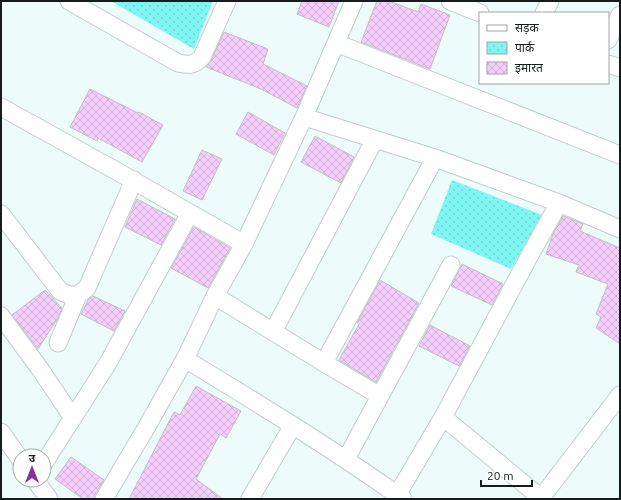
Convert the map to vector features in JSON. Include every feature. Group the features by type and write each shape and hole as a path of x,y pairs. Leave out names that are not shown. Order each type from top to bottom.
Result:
{"street":[{"path":"68,1 178,63 187,65 196,63 202,57 226,1"},
{"path":"104,499 186,359 215,296 244,244 304,118 354,1"},
{"path":"450,1 479,13"},
{"path":"544,12 550,1"},
{"path":"609,38 620,15"},
{"path":"336,43 620,155"},
{"path":"609,64 620,68"},
{"path":"1,107 134,180 244,244"},
{"path":"304,118 435,158 559,203 620,229"},
{"path":"273,332 375,139"},
{"path":"324,363 435,158"},
{"path":"58,343 78,295 87,288 134,180"},
{"path":"186,359 346,459 400,497 559,203"},
{"path":"52,451 108,363 190,213"},
{"path":"1,214 60,291 69,295 78,295"},
{"path":"346,459 451,265"},
{"path":"215,296 380,396"},
{"path":"1,316 40,369 73,418"},
{"path":"443,417 541,498 620,395"},
{"path":"250,499 293,425"},
{"path":"1,432 12,448"},
{"path":"41,488 49,499"}],"green space":[{"path":"111,1 213,1 194,49"},
{"path":"452,180 542,215 511,269 431,234"}],"building":[{"path":"302,1 339,1 329,27 297,14"},
{"path":"377,1 389,1 418,12 421,4 450,15 430,69 361,42"},
{"path":"224,32 268,49 263,64 307,86 297,108 261,89 206,67 211,61"},
{"path":"90,89 163,125 142,162 98,138 97,141 70,127"},
{"path":"248,112 285,133 274,155 236,134"},
{"path":"315,136 354,157 341,183 301,162"},
{"path":"202,150 222,159 202,200 183,191"},
{"path":"137,199 175,219 161,245 125,227"},
{"path":"563,216 583,224 580,231 620,248 620,344 596,328 601,317 596,314 608,284 576,272 579,265 546,254 553,234"},
{"path":"194,227 230,248 208,288 171,268"},
{"path":"462,264 503,284 492,305 451,286"},
{"path":"380,280 419,303 376,382 339,360 359,324 357,323"},
{"path":"45,290 62,308 58,318 38,349 12,315"},
{"path":"93,296 125,311 114,331 81,314 88,300"},
{"path":"430,325 470,346 459,366 419,346"},
{"path":"196,386 241,411 226,438 220,434 196,479 223,499 129,499 174,412 180,415"},
{"path":"71,457 104,480 95,494 94,499 83,499 55,479"}]}
